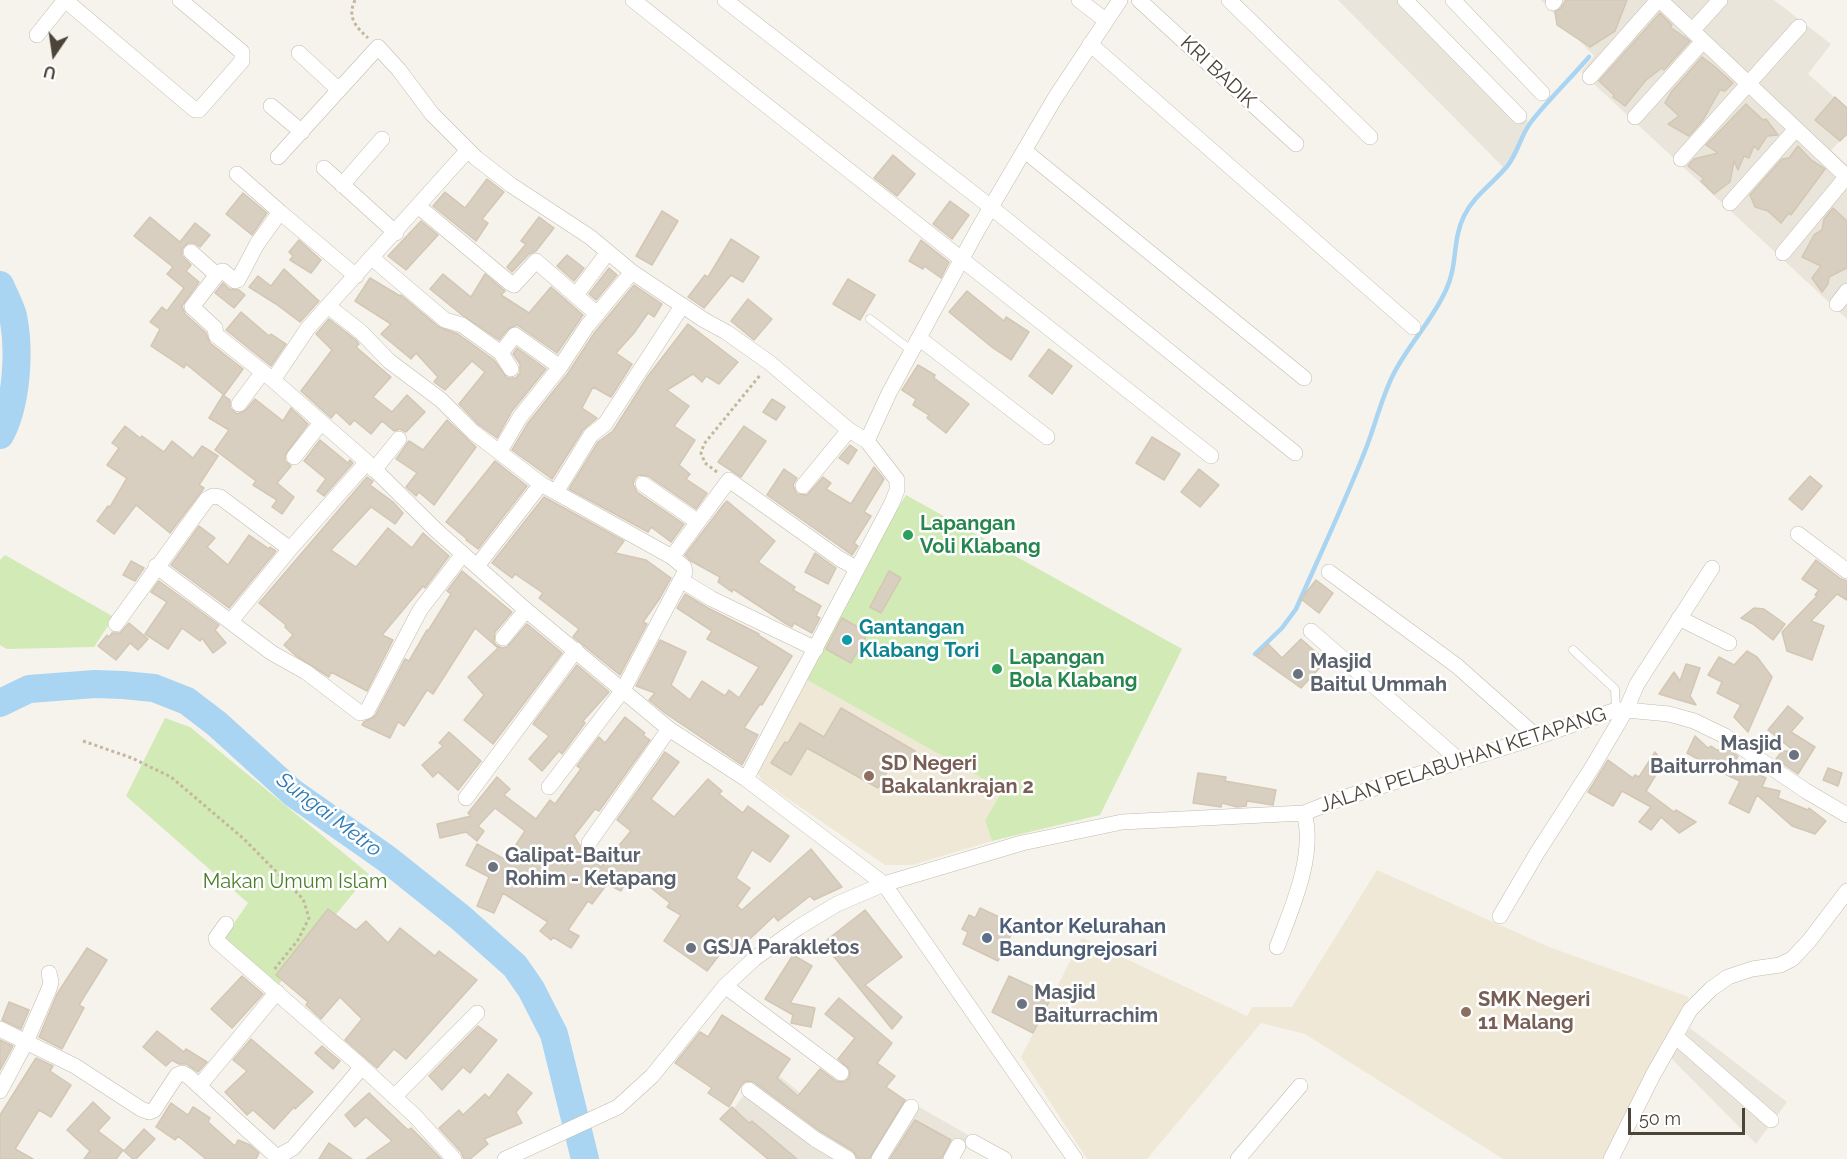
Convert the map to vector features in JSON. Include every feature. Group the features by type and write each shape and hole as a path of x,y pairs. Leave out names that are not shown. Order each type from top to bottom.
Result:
{"street":[{"path":"37,35 65,0 195,110 199,110 243,57 242,52 180,0"},
{"path":"633,0 1211,456"},
{"path":"725,0 992,208 1295,453"},
{"path":"1078,0 1105,20"},
{"path":"867,441 915,345 1025,150 1089,44 1120,0"},
{"name":"KRI BADIK","path":"1139,0 1296,144"},
{"path":"1229,0 1370,137"},
{"path":"1405,0 1519,117"},
{"path":"1454,0 1542,93"},
{"path":"1590,77 1659,0 1847,176 1783,253"},
{"path":"1635,117 1698,36 1720,0"},
{"path":"1681,159 1800,27"},
{"path":"1089,44 1413,327"},
{"path":"278,157 378,47 399,70 432,114 467,151 496,175 561,216 603,260 632,272 770,363 849,430 867,441 897,480 897,490 816,649 746,778"},
{"path":"299,53 339,90"},
{"path":"271,106 302,132"},
{"path":"1730,203 1796,129"},
{"path":"342,184 382,139"},
{"path":"1025,150 1304,378"},
{"path":"239,404 396,233 467,151"},
{"path":"324,168 396,233"},
{"path":"237,174 356,276"},
{"path":"418,206 512,285 536,261 597,314"},
{"path":"280,212 257,244 238,280 235,281 223,271 193,304 192,310 215,328 216,335 371,466 463,554 526,610 669,729 746,778 884,884 1075,1159"},
{"path":"191,252 217,275"},
{"path":"372,258 445,320 462,325 501,353 511,369"},
{"path":"576,295 603,260"},
{"path":"500,451 520,417 560,367 597,314 632,272"},
{"path":"1838,304 1847,291"},
{"path":"328,306 361,332 389,361 441,400 473,432 541,484 672,557 684,567 685,572 623,690 549,787"},
{"path":"556,492 591,435 605,424 682,306"},
{"path":"501,353 516,335 560,367"},
{"path":"915,345 1047,437"},
{"path":"294,458 321,423"},
{"path":"803,486 849,430"},
{"path":"231,621 290,549 399,439"},
{"path":"672,557 729,480 856,568"},
{"path":"477,566 541,484"},
{"path":"643,484 698,522"},
{"path":"116,624 156,566 207,499 213,496 220,497 290,549"},
{"path":"1798,534 1847,571"},
{"path":"156,566 272,653 306,672 360,713 364,713 420,610 463,554"},
{"path":"1500,916 1588,773 1621,710 1712,568"},
{"path":"1329,572 1457,666 1537,737"},
{"path":"681,580 712,599 816,649"},
{"path":"503,638 526,610"},
{"path":"1679,618 1729,643"},
{"path":"1311,631 1459,760"},
{"path":"466,798 576,650"},
{"name":"JALAN PELABUHAN KETAPANG","path":"505,1159 608,1113 626,1101 652,1076 725,986 754,958 837,904 884,884 1022,843 1115,824 1304,813 1459,760 1621,710 1669,714 1704,726 1725,736 1806,791 1847,815"},
{"path":"590,843 669,729"},
{"name":"JALAN PELABUHAN KETAPANG","path":"1277,946 1294,901 1307,848 1304,813"},
{"path":"1611,1159 1653,1075 1690,1010 1718,982 1752,969 1780,965 1792,959 1809,941 1847,891"},
{"path":"226,924 216,938 217,941 362,1067 454,1159"},
{"path":"0,1091 26,1042 49,989 51,982 49,974"},
{"path":"725,986 841,1073"},
{"path":"200,1085 276,992"},
{"path":"394,1097 477,1013"},
{"path":"0,1029 75,1066 149,1112 154,1110 178,1075 182,1073 200,1085 276,1158 293,1148 362,1067"},
{"path":"1675,1036 1771,1120"},
{"path":"1238,1159 1300,1086"},
{"path":"749,1089 815,1138 848,1159"},
{"path":"879,1159 911,1107"},
{"path":"961,1149 1004,1159"}],"lane":[{"path":"870,319 915,345"},
{"path":"1573,650 1615,689 1621,710"}],"path":[{"path":"355,0 351,9 352,20 360,31 378,47"},
{"path":"729,480 705,462 701,453 704,444 770,363"},
{"path":"83,741 132,758 171,777 244,839 303,899 309,918 298,940 264,981"}],"shaded area":[{"path":"1338,0 1412,0 1528,121 1513,154 1503,167"},
{"path":"1541,0 1774,0 1831,44 1808,74 1847,108 1847,134 1831,150 1847,165 1847,319 1581,72 1594,56"},
{"name":"SD Negeri Bakalankrajan 2","path":"807,680 1003,790 985,820 992,841 912,865 885,865 762,781 757,772"},
{"name":"SMK Negeri 11 Malang","path":"1377,870 1549,947 1689,997 1606,1159 1503,1159 1305,1034 1261,1023 1147,1159 1087,1159 1021,1057 1082,938 1247,1016 1252,1007 1292,1007"},
{"path":"1690,1028 1787,1102 1756,1144 1670,1057"},
{"path":"766,1065 814,1104 884,1087 970,1136 955,1159 789,1159 732,1111"}],"green space":[{"path":"906,495 1182,649 1100,815 992,841 985,820 1003,790 807,680 873,549"},
{"path":"5,555 114,617 94,647 7,649 0,645 0,560"},
{"name":"Makan Umum Islam","path":"165,718 190,727 369,874 275,989 223,939 248,903 126,796"}],"building":[{"path":"1566,0 1627,0 1615,31 1590,47 1557,25 1555,12"},
{"path":"1660,13 1672,25 1670,27 1690,41 1664,70 1662,68 1646,80 1625,106 1613,97 1614,95 1599,81"},
{"path":"1702,57 1733,83 1725,91 1720,90 1703,120 1689,136 1668,124 1679,116 1665,103 1672,91"},
{"path":"1835,97 1847,108 1847,134 1840,141 1815,120"},
{"path":"1746,104 1763,120 1766,119 1778,135 1767,136 1758,150 1754,146 1749,158 1744,156 1738,170 1734,161 1730,182 1714,194 1701,181 1704,179 1688,166 1694,159 1718,153 1706,145"},
{"path":"1798,146 1811,160 1825,169 1791,215 1789,213 1781,223 1768,211 1755,207 1750,195 1782,159 1789,158"},
{"path":"893,155 915,174 897,196 874,178"},
{"path":"487,179 504,192 482,219 488,223 476,241 433,206 445,192 465,208"},
{"path":"243,193 267,213 252,235 226,214"},
{"path":"950,201 969,215 952,239 933,224"},
{"path":"1833,208 1847,221 1847,268 1829,277 1828,284 1822,292 1812,278 1821,266 1802,257 1814,235 1822,230 1824,219"},
{"path":"662,211 678,221 652,265 636,256"},
{"path":"150,217 180,242 195,223 210,235 200,247 194,243 188,243 182,249 182,256 191,265 186,271 199,282 182,306 185,314 206,333 210,343 243,369 224,395 186,364 184,368 151,346 160,329 150,322 162,307 167,311 184,288 167,274 173,267 134,236"},
{"path":"539,217 554,228 536,251 529,254 512,272 507,267 526,244 521,241"},
{"path":"421,221 438,235 406,270 388,256"},
{"path":"731,239 759,257 743,282 731,275 704,308 688,297 705,275 708,277"},
{"path":"299,240 321,260 311,273 290,260 293,256 289,252"},
{"path":"921,240 949,262 941,278 924,266 923,269 909,261"},
{"path":"567,255 584,268 574,281 557,266"},
{"path":"609,268 617,275 596,300 589,294"},
{"path":"284,269 319,301 300,322 249,287 258,276 271,286"},
{"path":"443,274 471,297 485,274 505,291 501,295 529,313 551,287 583,315 557,353 517,325 508,329 499,340 462,315 430,289"},
{"path":"370,278 401,295 439,327 458,334 494,360 507,378 516,378 520,373 520,364 513,354 517,348 546,369 512,411 497,438 479,425 459,404 485,372 472,361 445,390 434,382 438,377 416,353 411,359 381,334 391,324 355,301"},
{"path":"848,279 875,295 860,320 833,304"},
{"path":"223,283 229,289 239,290 245,295 234,308 215,293"},
{"path":"634,285 662,304 654,317 648,313 616,353 632,364 611,397 593,387 582,408 597,418 583,430 552,479 512,450 528,423 568,373 595,332"},
{"path":"967,291 1004,321 1006,317 1029,332 1011,360 949,312"},
{"path":"748,299 772,319 754,340 731,321"},
{"path":"241,312 269,336 271,334 286,344 271,366 226,330"},
{"path":"329,319 356,340 359,344 356,347 391,377 373,397 392,412 407,395 425,412 406,432 400,429 394,431 382,421 371,434 354,420 350,425 336,412 331,418 301,391 332,350 316,334"},
{"path":"688,324 738,362 719,384 706,376 702,382 693,374 667,390 689,406 674,426 695,440 679,465 690,474 686,479 707,493 696,509 648,476 639,475 635,478 633,484 637,492 684,524 671,542 651,527 648,532 569,489 598,442 613,431 648,376"},
{"path":"1049,349 1072,366 1052,394 1029,376"},
{"path":"918,365 935,375 934,378 969,404 946,433 927,418 929,415 913,405 916,399 902,390"},
{"path":"223,395 230,400 230,408 237,414 246,410 255,399 283,421 291,408 308,424 285,455 285,461 291,466 277,483 294,497 282,514 272,507 277,500 253,485 256,481 215,450 229,430 209,418"},
{"path":"772,399 785,407 776,420 763,412"},
{"path":"447,420 476,447 434,505 419,492 416,496 406,487 417,473 396,459 409,441 423,450"},
{"path":"125,426 164,452 172,441 193,458 202,446 218,456 199,485 204,488 170,533 136,505 114,534 97,521 108,506 110,507 127,478 107,465 119,448 112,443"},
{"path":"744,426 766,441 741,477 718,462"},
{"path":"1152,437 1180,454 1164,480 1136,463"},
{"path":"320,440 348,463 350,460 353,463 324,496 317,491 326,479 304,461"},
{"path":"850,445 857,450 848,464 839,458"},
{"path":"495,461 527,486 478,549 446,522"},
{"path":"874,467 884,479 864,512 871,516 854,543 858,546 852,555 767,495 784,469 797,478 793,485 797,494 807,495 823,477 831,483 826,489 851,504"},
{"path":"1199,469 1219,485 1200,507 1181,492"},
{"path":"1810,476 1822,486 1802,510 1789,499"},
{"path":"367,477 373,481 370,485 393,502 403,513 395,524 371,507 331,550 356,567 388,528 412,548 423,533 449,556 425,588 423,586 382,635 393,640 367,691 331,672 329,677 295,655 284,645 293,635 285,627 286,625 259,603"},
{"path":"544,497 624,541 615,553 646,560 671,578 643,622 647,624 620,675 573,637 579,629 539,598 543,593 515,574 512,578 492,563"},
{"path":"727,501 775,541 758,562 795,587 793,590 821,606 816,616 820,618 812,633 794,623 792,627 733,589 732,592 718,582 720,577 691,561 685,555"},
{"path":"199,526 215,538 207,547 228,565 249,535 269,549 270,547 276,551 229,608 171,565"},
{"path":"815,553 836,568 828,584 805,572"},
{"path":"1816,560 1847,581 1847,600 1837,594 1811,621 1824,626 1812,660 1787,651 1782,632 1817,596 1815,595 1819,590 1802,579"},
{"path":"131,561 144,568 135,581 123,575"},
{"path":"462,571 512,612 495,632 496,645 502,648 507,647 527,624 562,653 493,744 464,720 484,695 468,677 498,648 475,628 433,694 427,690 404,726 398,722 390,738 362,725 375,716 405,659 409,661 451,594 447,591"},
{"path":"889,571 901,578 881,613 870,607"},
{"path":"1316,580 1333,593 1319,613 1301,599"},
{"path":"159,581 219,625 215,630 226,643 213,653 202,638 200,641 182,628 168,649 145,634 167,602 151,592"},
{"path":"685,594 759,634 792,656 762,705 760,704 744,728 758,735 742,765 649,700 655,693 636,686 660,640 686,652 671,685 690,700 702,681 725,696 729,690 739,698 759,667 707,639 712,631 677,608"},
{"path":"1754,608 1764,609 1785,624 1773,640 1753,624 1741,618"},
{"name":"Gantangan Klabang Tori","path":"842,618 868,633 851,663 826,649"},
{"path":"129,623 148,639 138,650 130,643 116,660 98,646 107,635 109,637 112,633 120,633"},
{"name":"Masjid Baitul Ummah","path":"1301,639 1326,661 1301,688 1256,656 1268,644 1282,658"},
{"path":"1747,651 1757,657 1772,677 1748,732 1734,717 1741,705 1717,693 1722,682 1708,675 1719,657 1734,665"},
{"path":"1686,664 1700,668 1690,696 1696,705 1659,694 1674,672 1680,681"},
{"path":"577,665 609,692 583,721 585,723 562,754 559,751 542,771 529,759 549,736 533,724"},
{"path":"1788,706 1803,718 1791,732 1815,747 1798,774 1776,759 1782,751 1794,751 1768,730"},
{"path":"841,708 915,751 907,764 895,758 878,788 807,748 791,775 771,763 785,742 788,743 800,723 824,737"},
{"path":"625,717 650,740 599,811 595,809 574,836 583,851 588,853 601,867 631,831 617,820 665,752 679,762 651,799 674,817 708,779 722,791 719,794 743,813 748,806 789,836 770,862 752,850 736,878 750,888 737,906 742,910 811,849 842,887 814,900 810,896 778,921 774,916 734,954 726,946 707,971 664,941 681,915 667,907 670,903 631,872 621,891 607,884 592,904 588,901 568,930 579,936 571,948 553,937 551,940 540,931 548,922 503,893 494,913 477,906 489,877 466,865 477,844 506,860 525,831 495,808 478,826 484,831 477,841 466,832 440,838 437,824 471,816 468,813 497,777 510,789 504,795 536,819 550,800 555,804 581,769 577,766 599,737 605,743"},
{"path":"449,732 481,761 458,790 438,772 433,777 422,765 443,746 439,743"},
{"path":"1695,736 1708,748 1711,746 1717,750 1729,750 1738,756 1729,776 1687,753"},
{"path":"1655,752 1663,763 1646,791 1674,812 1676,810 1696,822 1679,833 1661,817 1651,830 1639,822 1651,807 1622,791 1613,806 1588,792 1608,760 1633,778 1635,775 1639,777"},
{"path":"1739,765 1766,778 1762,787 1780,791 1778,798 1808,810 1809,808 1826,821 1815,834 1792,826 1757,795 1749,813 1729,803 1740,781 1729,776"},
{"path":"1828,768 1842,773 1838,786 1823,780"},
{"path":"1198,773 1226,777 1225,781 1276,790 1273,805 1247,801 1246,806 1237,807 1222,803 1221,807 1193,803"},
{"name":"Kantor Kelurahan Bandungrejosari","path":"980,908 1016,925 998,961 963,944 968,932 962,929 969,915 975,918"},
{"path":"328,909 356,930 366,921 388,943 400,928 435,956 439,951 477,980 406,1059 394,1049 377,1068 345,1040 362,1019 340,997 321,1019 306,1005 308,1002 276,975"},
{"path":"865,910 902,957 865,985 902,1017 892,1029 823,943"},
{"path":"87,948 107,960 79,1005 84,1008 62,1049 39,1037 57,994"},
{"path":"793,955 812,966 790,1003 815,1008 811,1027 791,1023 793,1015 765,999"},
{"path":"242,976 263,994 232,1028 211,1009"},
{"name":"Masjid Baiturrachim","path":"1009,976 1052,996 1033,1033 992,1012"},
{"path":"839,998 892,1043 877,1063 895,1076 886,1087 905,1100 869,1159 858,1159 853,1151 820,1131 754,1082 746,1081 742,1084 729,1107 708,1093 712,1088 675,1063 700,1032 708,1037 722,1015 790,1059 777,1078 798,1096 820,1069 836,1081 844,1082 849,1078 850,1070 838,1059 855,1038 825,1014"},
{"path":"9,1002 29,1010 21,1029 2,1020"},
{"path":"478,1026 497,1040 470,1073 463,1067 442,1090 429,1076"},
{"path":"157,1031 184,1052 186,1049 207,1062 198,1072 186,1064 179,1064 172,1060 166,1066 143,1047"},
{"path":"251,1039 313,1092 295,1109 294,1107 274,1129 253,1110 247,1115 225,1092 247,1071 233,1060"},
{"path":"0,1040 13,1046 0,1070"},
{"path":"322,1046 340,1061 333,1069 315,1053"},
{"path":"36,1058 53,1066 50,1071 71,1085 51,1117 39,1110 15,1149 33,1159 0,1159 0,1115"},
{"path":"508,1074 532,1093 516,1112 522,1123 484,1139 488,1144 470,1159 464,1159 461,1152 439,1128 459,1110 463,1115 485,1094 489,1098"},
{"path":"369,1093 408,1130 411,1128 441,1159 366,1159 392,1141 366,1117 355,1127 345,1115"},
{"path":"93,1102 110,1118 98,1131 123,1150 116,1159 84,1159 90,1151 67,1130"},
{"path":"171,1103 188,1115 193,1107 210,1118 208,1122 235,1146 238,1140 250,1145 259,1153 256,1159 206,1159 178,1136 175,1140 156,1127"},
{"path":"732,1107 749,1123 752,1121 797,1159 768,1159 720,1119"},
{"path":"915,1120 951,1140 941,1159 890,1159"},
{"path":"144,1129 155,1139 136,1159 133,1159 124,1151"},
{"path":"329,1143 352,1159 319,1159"}],"waterway":[{"path":"1255,654 1282,628 1296,609 1357,471 1393,375 1434,312 1450,281 1458,234 1464,216 1479,195 1508,165 1531,122 1589,57"},
{"path":"0,285 13,316 16,345 13,393 6,422 0,435"},
{"name":"Sungai Metro","path":"0,703 29,689 95,684 123,685 154,688 187,701 217,724 293,793 387,859 461,918 515,966 531,989 554,1034 585,1159"}],"place":[{"name":"Lapangan Voli Klabang","path":"908,535"},
{"name":"Gantangan Klabang Tori","path":"847,640"},
{"name":"Lapangan Bola Klabang","path":"997,669"},
{"name":"Masjid Baitul Ummah","path":"1298,674"},
{"name":"Masjid Baiturrohman","path":"1794,755"},
{"name":"SD Negeri Bakalankrajan 2","path":"869,776"},
{"name":"Galipat-Baitur Rohim - Ketapang","path":"493,867"},
{"name":"Kantor Kelurahan Bandungrejosari","path":"987,938"},
{"name":"GSJA Parakletos","path":"691,948"},
{"name":"Masjid Baiturrachim","path":"1022,1004"},
{"name":"SMK Negeri 11 Malang","path":"1466,1012"}]}
